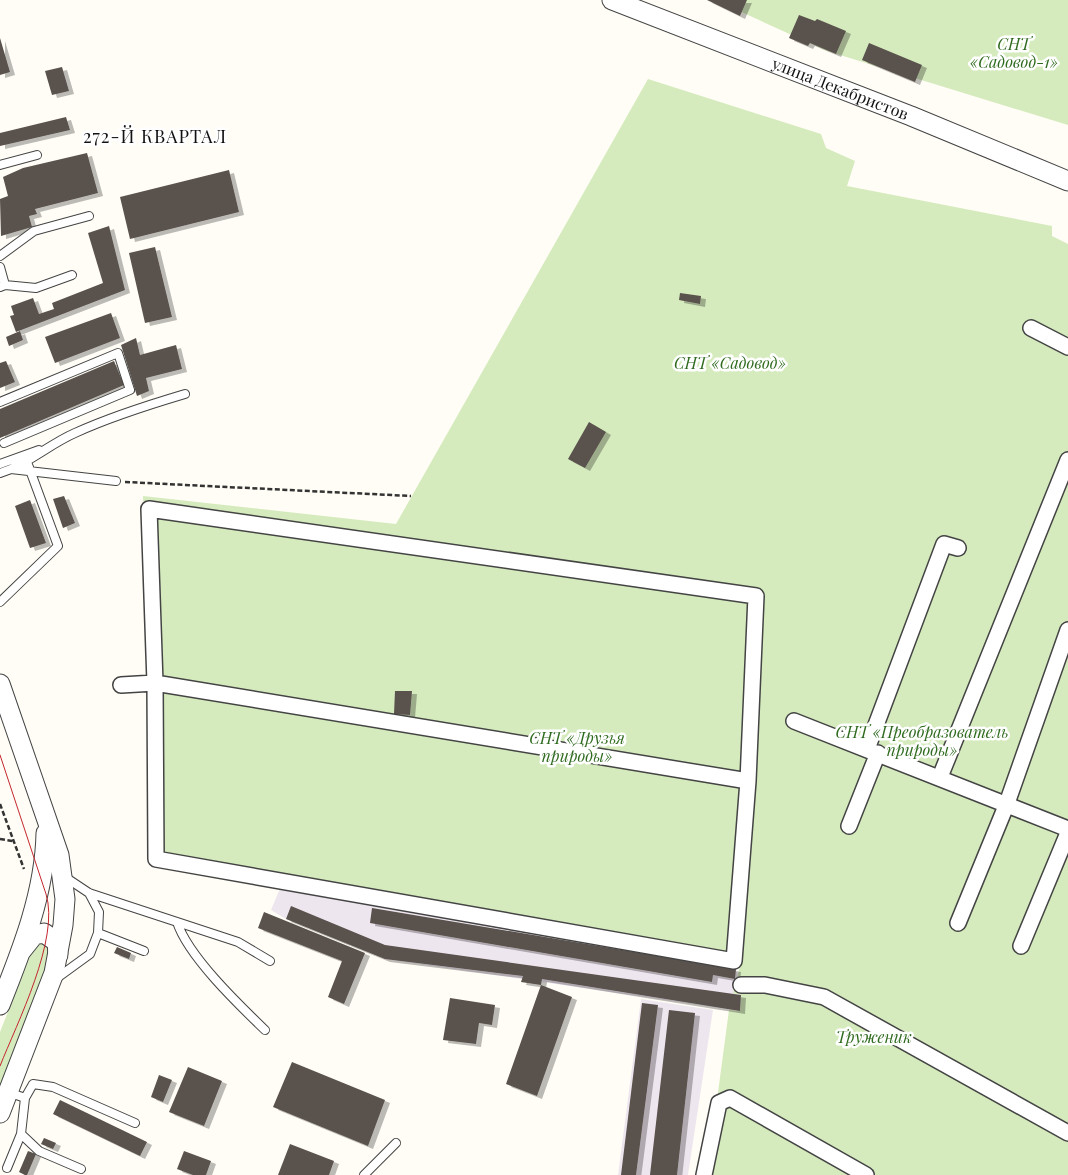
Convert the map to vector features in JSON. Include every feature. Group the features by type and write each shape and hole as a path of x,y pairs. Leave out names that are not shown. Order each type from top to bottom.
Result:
{"street":[{"name":"улица Декабристов","path":"612,0 911,116 1068,181"},
{"path":"1031,328 1068,347"},
{"path":"940,777 1068,460"},
{"path":"149,509 756,596 748,781 734,961 156,859 155,683 149,509"},
{"path":"849,826 944,544 958,548"},
{"path":"958,923 1006,806 1068,630"},
{"path":"121,684 155,683 748,781"},
{"path":"0,684 63,875 65,913 51,982 17,1095 0,1112"},
{"path":"794,721 1068,829"},
{"path":"0,1005 35,908 45,864 46,822"},
{"path":"1021,946 1068,833"},
{"path":"16,961 30,939 40,932 46,933 55,940 58,955"},
{"path":"741,985 765,985 824,997 1068,1134"},
{"path":"704,1175 719,1103 730,1098 866,1175"}],"lane":[{"path":"0,165 37,155"},
{"path":"0,256 34,231 89,216"},
{"path":"0,267 3,286 36,288 72,275"},
{"path":"0,402 118,353 130,390 4,443"},
{"path":"0,473 27,462 74,433 151,404 185,394"},
{"path":"0,464 62,440"},
{"path":"0,602 58,546 27,462"},
{"path":"11,469 116,481"},
{"path":"63,875 89,893 238,942 270,961"},
{"path":"51,982 90,954 98,933 99,912 89,893"},
{"path":"177,922 181,935 223,988 265,1030"},
{"path":"98,933 144,951"},
{"path":"7,1168 21,1134 17,1095 33,1084 54,1087 135,1123"},
{"path":"21,1134 38,1151 81,1169"},
{"path":"364,1175 396,1143"}],"path":[{"path":"116,481 411,496"},
{"path":"0,804 24,870"},
{"path":"0,839 14,841"}],"shaded area":[{"path":"281,886 352,902 736,969 741,995 740,1011 385,959 286,919 271,910"},
{"path":"641,999 713,1010 688,1175 618,1175"}],"green space":[{"name":"СНТ «Садовод-1»","path":"715,0 1068,0 1068,125 827,51"},
{"path":"648,79 821,134 826,148 855,161 847,186 1052,226 1052,236 1068,244 1068,1175 707,1175 729,1010 740,1011 741,995 733,993 740,966 697,963 352,902 156,859 143,496 396,524"},
{"path":"37,939 49,939 54,956 0,1094 0,1032"}],"building":[{"path":"707,0 747,0 740,16"},
{"path":"799,15 815,21 817,19 846,31 836,54 810,43 808,46 789,38"},
{"path":"0,38 10,72 0,75"},
{"path":"869,43 922,65 915,82 862,60"},
{"path":"62,67 69,91 52,95 45,71"},
{"path":"66,117 70,130 0,146 0,133"},
{"path":"87,153 98,193 35,209 37,214 29,216 32,227 1,236 0,199 8,196 3,177 23,168"},
{"path":"229,170 239,212 130,239 120,197"},
{"path":"109,226 125,290 16,332 10,316 14,315 11,306 33,298 39,314 54,309 52,303 103,283 88,233"},
{"path":"155,247 172,317 145,323 129,253"},
{"path":"680,293 701,296 700,304 679,300"},
{"path":"111,313 120,338 55,363 45,337"},
{"path":"20,331 23,340 9,346 6,337"},
{"path":"136,338 140,355 176,345 182,369 146,378 149,391 137,396 121,345"},
{"path":"6,361 15,382 0,388 0,363"},
{"path":"114,361 124,385 0,438 0,409"},
{"path":"589,422 606,432 585,468 568,459"},
{"path":"64,496 75,523 63,528 53,499"},
{"path":"30,500 46,543 30,548 15,506"},
{"path":"395,691 412,691 410,715 394,714"},
{"path":"291,906 385,945 741,995 740,1011 542,979 541,985 521,982 523,976 385,959 286,919"},
{"path":"372,908 736,969 735,979 713,975 712,982 370,923"},
{"path":"264,912 365,953 344,1004 328,997 342,961 258,928"},
{"path":"117,947 131,953 129,959 114,953"},
{"path":"541,985 572,997 537,1096 506,1084"},
{"path":"450,998 495,1005 492,1025 479,1023 476,1044 443,1040"},
{"path":"642,1003 658,1005 636,1175 621,1175"},
{"path":"669,1010 695,1013 677,1175 650,1175"},
{"path":"292,1062 385,1100 368,1146 273,1107"},
{"path":"188,1067 222,1081 204,1126 169,1112"},
{"path":"159,1075 172,1080 163,1102 151,1097"},
{"path":"60,1100 147,1142 140,1156 53,1114"},
{"path":"44,1138 56,1143 53,1149 41,1144"},
{"path":"290,1144 334,1161 329,1175 278,1175"},
{"path":"28,1151 36,1154 27,1175 25,1175 19,1172"},
{"path":"184,1151 211,1161 206,1175 193,1175 177,1169"}],"tram line":[{"path":"0,755 46,894 49,913 47,934 35,981 0,1066"}],"district":[{"name":"272-Й КВАРТАЛ","path":"155,137"}],"park label":[{"name":"СНТ «Садовод»","path":"730,363"},
{"name":"СНТ «Преобразователь природы»","path":"922,741"},
{"name":"СНТ «Друзья природы»","path":"577,747"},
{"name":"Труженик","path":"874,1037"}]}
